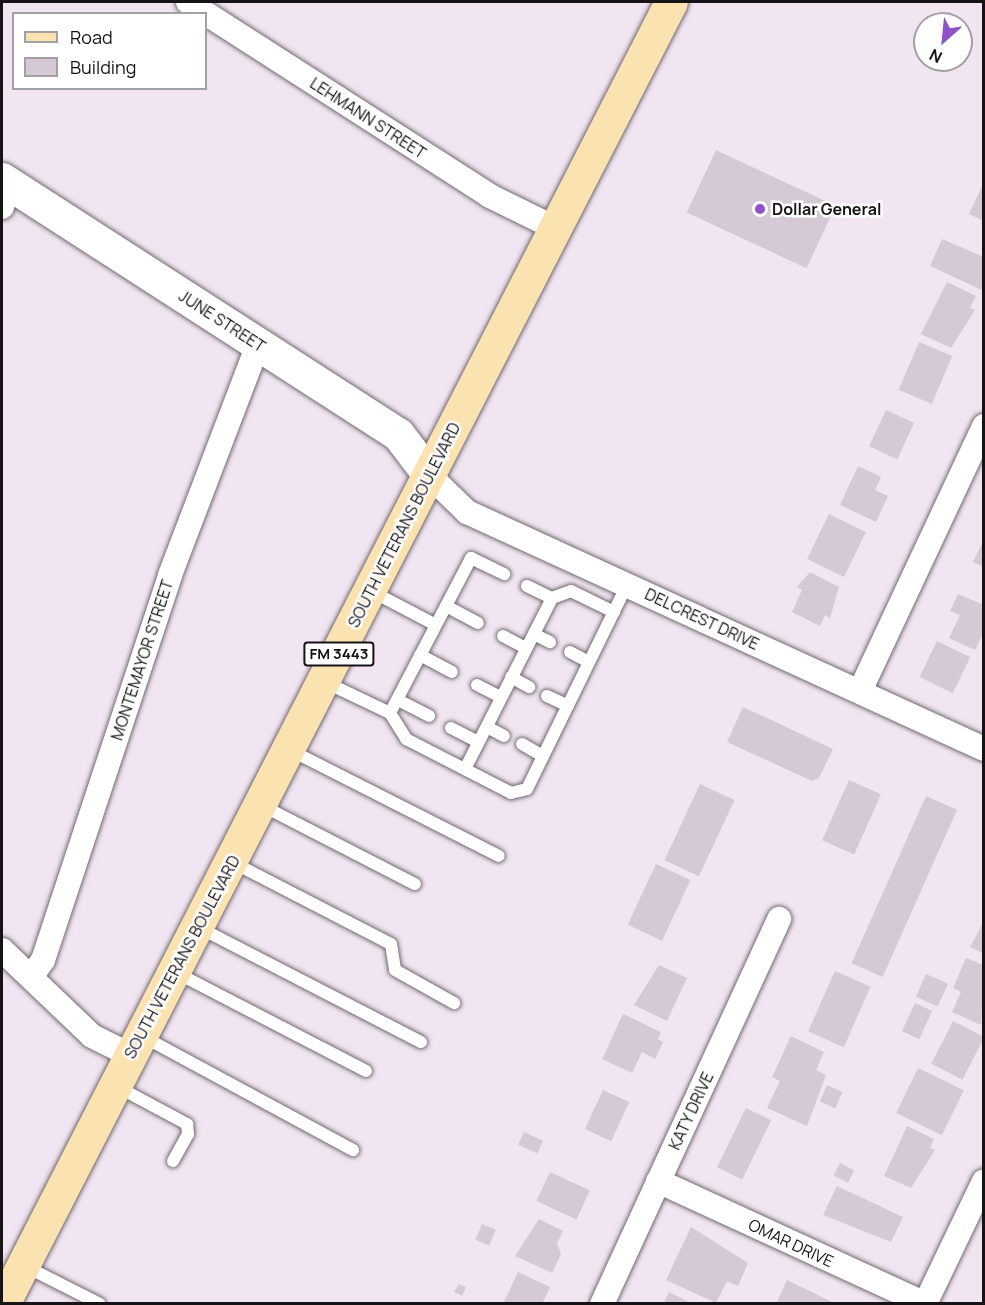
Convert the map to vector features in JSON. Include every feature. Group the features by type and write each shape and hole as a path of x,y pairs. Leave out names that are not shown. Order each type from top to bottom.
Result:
{"main road":[{"name":"SOUTH VETERANS BOULEVARD","path":"3,1304 325,682 553,227 671,2"}],"street":[{"name":"LEHMANN STREET","path":"188,2 204,12"},
{"name":"LEHMANN STREET","path":"207,14 490,196 553,227"},
{"name":"JUNE STREET","path":"4,190 258,344 398,434 430,476"},
{"name":"MONTEMAYOR STREET","path":"31,977 43,960 170,575 258,344"},
{"path":"860,691 984,426"},
{"name":"DELCREST DRIVE","path":"430,476 467,512 984,749"},
{"name":"KATY DRIVE","path":"602,1304 779,919"},
{"path":"2,950 92,1036 136,1045"},
{"name":"OMAR DRIVE","path":"658,1181 925,1304"},
{"path":"925,1304 984,1181"}],"lane":[{"path":"390,713 471,558 504,574"},
{"path":"325,682 390,713 406,739 511,793 527,789 627,585"},
{"path":"527,586 552,598"},
{"path":"371,591 436,625"},
{"path":"465,769 552,598 571,591 614,612"},
{"path":"446,606 478,623"},
{"path":"534,634 550,642"},
{"path":"503,636 526,648"},
{"path":"570,652 589,662"},
{"path":"420,656 452,672"},
{"path":"511,677 529,687"},
{"path":"477,685 501,697"},
{"path":"547,696 568,706"},
{"path":"398,700 429,716"},
{"path":"487,727 504,735"},
{"path":"451,728 479,742"},
{"path":"522,744 543,756"},
{"path":"290,750 499,856"},
{"path":"261,806 415,884"},
{"path":"231,862 391,944 395,970 454,1003"},
{"path":"197,926 421,1042"},
{"path":"174,971 366,1071"},
{"path":"136,1045 353,1149"},
{"path":"115,1085 187,1124 188,1134 173,1161"},
{"path":"23,1264 100,1304"}],"building":[{"name":"Dollar General","path":"716,150 836,206 806,268 687,213"},
{"path":"984,182 984,221 969,214"},
{"path":"942,239 984,257 982,290 930,266"},
{"path":"947,282 976,296 970,308 975,310 951,348 921,334"},
{"path":"919,342 952,356 932,404 899,390"},
{"path":"886,410 914,423 897,459 869,446"},
{"path":"858,466 881,477 875,490 888,496 876,522 840,505"},
{"path":"829,514 866,532 844,577 807,559"},
{"path":"984,539 984,567 973,562"},
{"path":"810,572 839,587 830,618 825,615 820,626 792,612 802,590 797,587"},
{"path":"958,594 984,605 984,632 975,650 949,638 960,615 950,611"},
{"path":"937,641 970,657 953,693 919,677"},
{"path":"743,707 833,749 819,778 812,781 727,742"},
{"path":"849,780 881,794 854,855 822,840"},
{"path":"700,784 734,800 699,876 665,860"},
{"path":"926,796 957,810 883,977 852,963"},
{"path":"656,864 690,880 662,941 628,925"},
{"path":"984,921 984,954 970,947"},
{"path":"966,958 984,965 981,1025 952,1012 961,992 953,988"},
{"path":"659,965 687,978 667,1021 634,1005"},
{"path":"835,971 871,987 844,1047 808,1031"},
{"path":"926,974 948,984 938,1007 916,997"},
{"path":"915,1003 932,1011 919,1039 902,1031"},
{"path":"623,1014 661,1032 658,1039 663,1042 655,1059 642,1052 632,1073 602,1059"},
{"path":"953,1021 984,1037 962,1080 931,1064"},
{"path":"791,1036 824,1052 816,1070 826,1075 807,1126 767,1108 780,1081 772,1077"},
{"path":"918,1068 964,1090 942,1135 896,1113"},
{"path":"827,1085 843,1092 835,1108 820,1101"},
{"path":"603,1090 629,1102 611,1141 585,1129"},
{"path":"746,1108 771,1120 742,1180 717,1167"},
{"path":"907,1126 934,1139 930,1148 935,1150 911,1188 884,1176"},
{"path":"524,1132 543,1141 537,1154 518,1145"},
{"path":"840,1163 854,1170 848,1183 834,1175"},
{"path":"550,1172 590,1191 576,1220 536,1201"},
{"path":"837,1186 903,1217 891,1242 823,1215"},
{"path":"539,1219 563,1231 557,1243 561,1254 552,1273 515,1256"},
{"path":"482,1224 496,1230 489,1246 475,1240"},
{"path":"691,1227 748,1263 738,1286 727,1281 716,1303 666,1280"},
{"path":"518,1272 550,1287 542,1304 503,1304"},
{"path":"787,1280 836,1304 776,1304"},
{"path":"459,1284 466,1287 462,1296 454,1292"},
{"path":"669,1292 693,1304 663,1304"}],"place":[{"name":"Dollar General","path":"760,209"}]}
